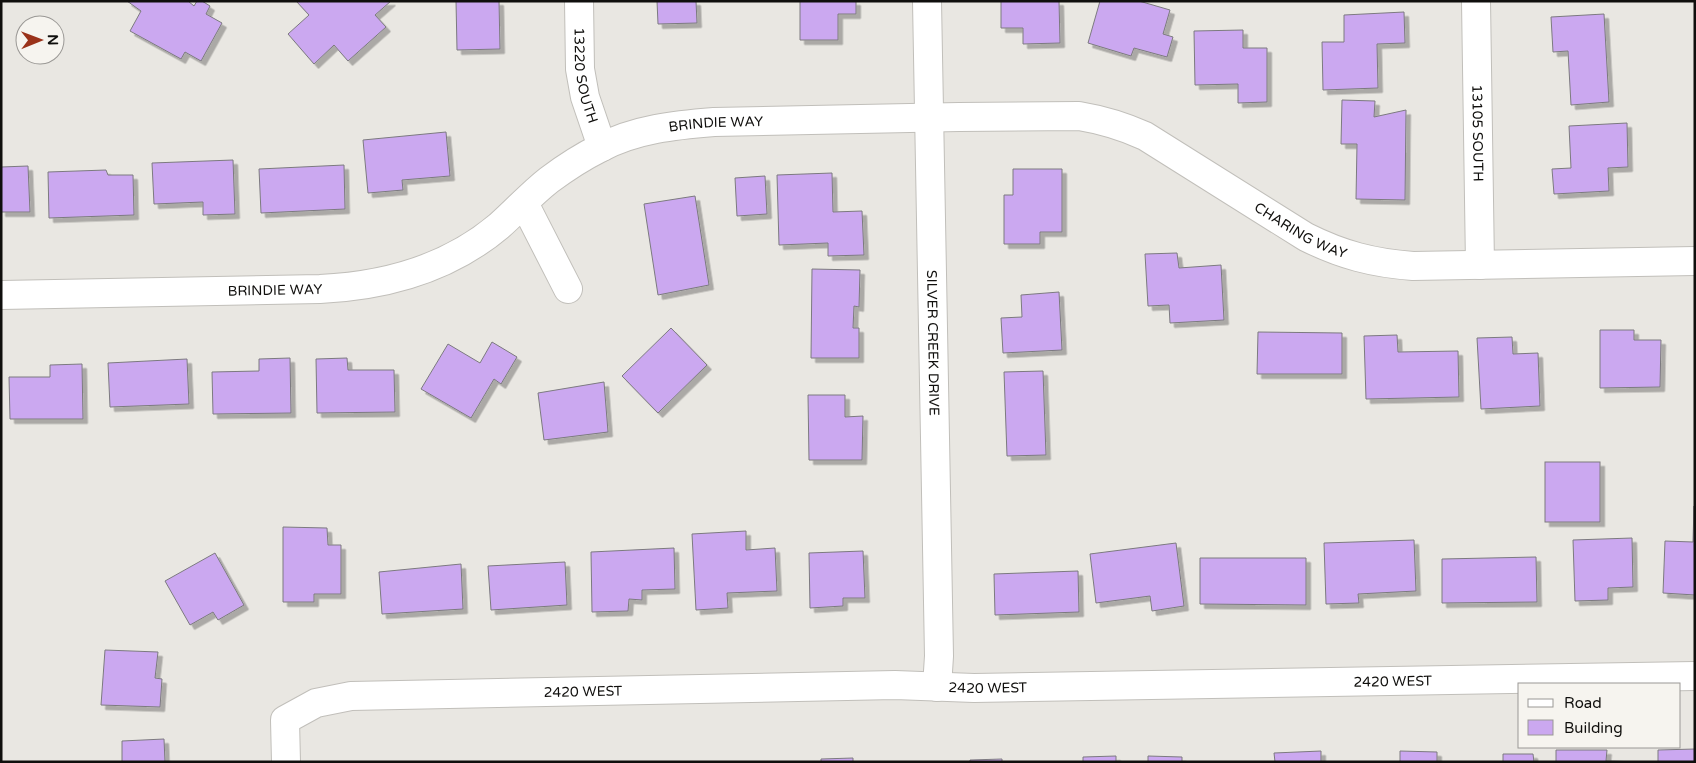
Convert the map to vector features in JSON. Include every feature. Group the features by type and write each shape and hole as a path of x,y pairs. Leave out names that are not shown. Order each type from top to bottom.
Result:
{"street":[{"name":"13220 SOUTH","path":"579,1 580,69 585,97 602,147"},
{"name":"SILVER CREEK DRIVE","path":"927,1 939,656 937,686"},
{"name":"13105 SOUTH","path":"1476,1 1480,265"},
{"name":"CHARING WAY","path":"929,118 1079,116 1124,126 1145,136 1306,237 1331,249 1358,258 1386,264 1413,266 1695,261"},
{"name":"BRINDIE WAY","path":"1,295 320,289 372,285 421,271 467,249 497,227 548,180 602,147 638,134 685,124 929,118"},
{"path":"524,203 568,289"},
{"name":"2420 WEST","path":"286,762 285,720 316,703 351,696 885,685 983,688 1695,676"}],"building":[{"path":"127,1 188,1 194,6 197,1 202,1 210,6 206,14 222,23 201,61 185,52 181,59 130,31 141,11"},
{"path":"296,1 391,1 375,15 386,27 348,61 334,45 314,64 288,34 309,15"},
{"path":"456,1 499,1 500,49 457,50"},
{"path":"657,1 696,1 697,23 658,24"},
{"path":"800,1 856,1 856,14 838,14 838,40 800,40"},
{"path":"1001,1 1059,1 1060,43 1023,44 1023,28 1001,28"},
{"path":"1100,1 1139,1 1170,10 1163,34 1173,37 1167,57 1134,48 1131,56 1088,43"},
{"path":"1404,12 1405,43 1377,44 1378,88 1323,90 1322,42 1344,42 1344,15"},
{"path":"1604,14 1609,102 1571,105 1568,51 1553,52 1551,17"},
{"path":"1243,30 1243,48 1267,48 1267,102 1238,103 1238,84 1195,85 1194,31"},
{"path":"1342,100 1375,101 1374,117 1406,110 1405,200 1356,199 1357,144 1341,144"},
{"path":"1627,123 1628,167 1608,168 1609,191 1554,194 1552,169 1571,168 1569,126"},
{"path":"446,132 450,176 402,180 403,190 368,193 363,140"},
{"path":"233,160 235,214 203,215 203,202 154,204 152,163"},
{"path":"344,165 345,209 261,213 259,169"},
{"path":"28,166 30,212 1,212 1,167"},
{"path":"1013,169 1062,169 1062,232 1040,232 1040,244 1004,244 1004,195 1013,195"},
{"path":"106,170 108,175 133,175 134,215 49,218 48,172"},
{"path":"832,173 833,212 862,211 864,255 828,256 828,243 779,245 777,175"},
{"path":"765,176 767,214 737,216 735,178"},
{"path":"695,196 709,285 658,295 644,204"},
{"path":"1177,253 1179,268 1221,265 1224,320 1170,323 1169,305 1148,306 1145,254"},
{"path":"812,269 860,270 859,307 854,306 853,328 859,328 859,358 811,358"},
{"path":"1059,292 1062,350 1003,353 1001,318 1022,317 1021,295"},
{"path":"671,328 707,365 658,413 622,376"},
{"path":"1600,330 1634,330 1634,340 1661,340 1660,387 1600,388"},
{"path":"1258,332 1342,333 1342,374 1257,374"},
{"path":"1397,335 1398,352 1458,351 1459,397 1366,399 1364,336"},
{"path":"1512,337 1513,354 1538,353 1540,406 1481,409 1477,338"},
{"path":"492,342 517,357 501,384 494,379 471,418 421,389 448,344 480,363"},
{"path":"290,358 291,413 213,414 212,372 259,371 259,359"},
{"path":"347,358 348,370 394,370 395,412 317,413 316,359"},
{"path":"187,359 189,404 110,407 108,363"},
{"path":"82,364 83,419 10,419 9,377 50,377 50,365"},
{"path":"1043,371 1046,455 1007,456 1004,372"},
{"path":"604,382 608,432 544,440 538,393"},
{"path":"808,395 845,395 845,417 863,416 862,460 809,460"},
{"path":"1545,462 1600,462 1600,522 1545,522"},
{"path":"1694,506 1695,595 1663,593 1665,541 1693,542"},
{"path":"283,527 327,528 328,545 341,545 341,594 314,594 314,602 283,602"},
{"path":"746,531 746,550 775,548 777,591 727,593 728,608 696,610 692,534"},
{"path":"1632,538 1633,587 1608,588 1608,600 1575,601 1573,540"},
{"path":"1414,540 1416,591 1358,594 1359,603 1326,604 1324,543"},
{"path":"1176,543 1184,606 1152,611 1150,596 1096,603 1090,554"},
{"path":"674,548 675,589 642,590 642,600 629,599 628,611 592,612 591,552"},
{"path":"863,551 865,598 843,598 843,606 810,608 809,553"},
{"path":"215,553 244,605 218,620 213,612 190,625 165,581"},
{"path":"1536,557 1537,602 1442,603 1442,559"},
{"path":"1200,558 1306,558 1306,605 1200,604"},
{"path":"565,562 567,605 491,610 488,566"},
{"path":"461,564 463,609 382,614 379,572"},
{"path":"1078,571 1079,612 995,615 994,574"},
{"path":"105,650 158,652 155,678 162,679 160,707 101,705"},
{"path":"164,739 165,762 122,762 122,741"},
{"path":"1695,749 1695,762 1658,762 1658,750"},
{"path":"1556,750 1607,750 1606,761 1642,762 1556,762"},
{"path":"1321,751 1321,762 1275,762 1274,753"},
{"path":"1400,751 1437,752 1437,762 1400,762"},
{"path":"1503,754 1533,754 1534,762 1503,762"},
{"path":"1116,756 1116,762 1083,762 1083,757"},
{"path":"1148,756 1182,757 1182,762 1148,762"},
{"path":"853,758 853,762 821,762 821,759"},
{"path":"1002,759 1002,762 970,762 970,760"}]}
